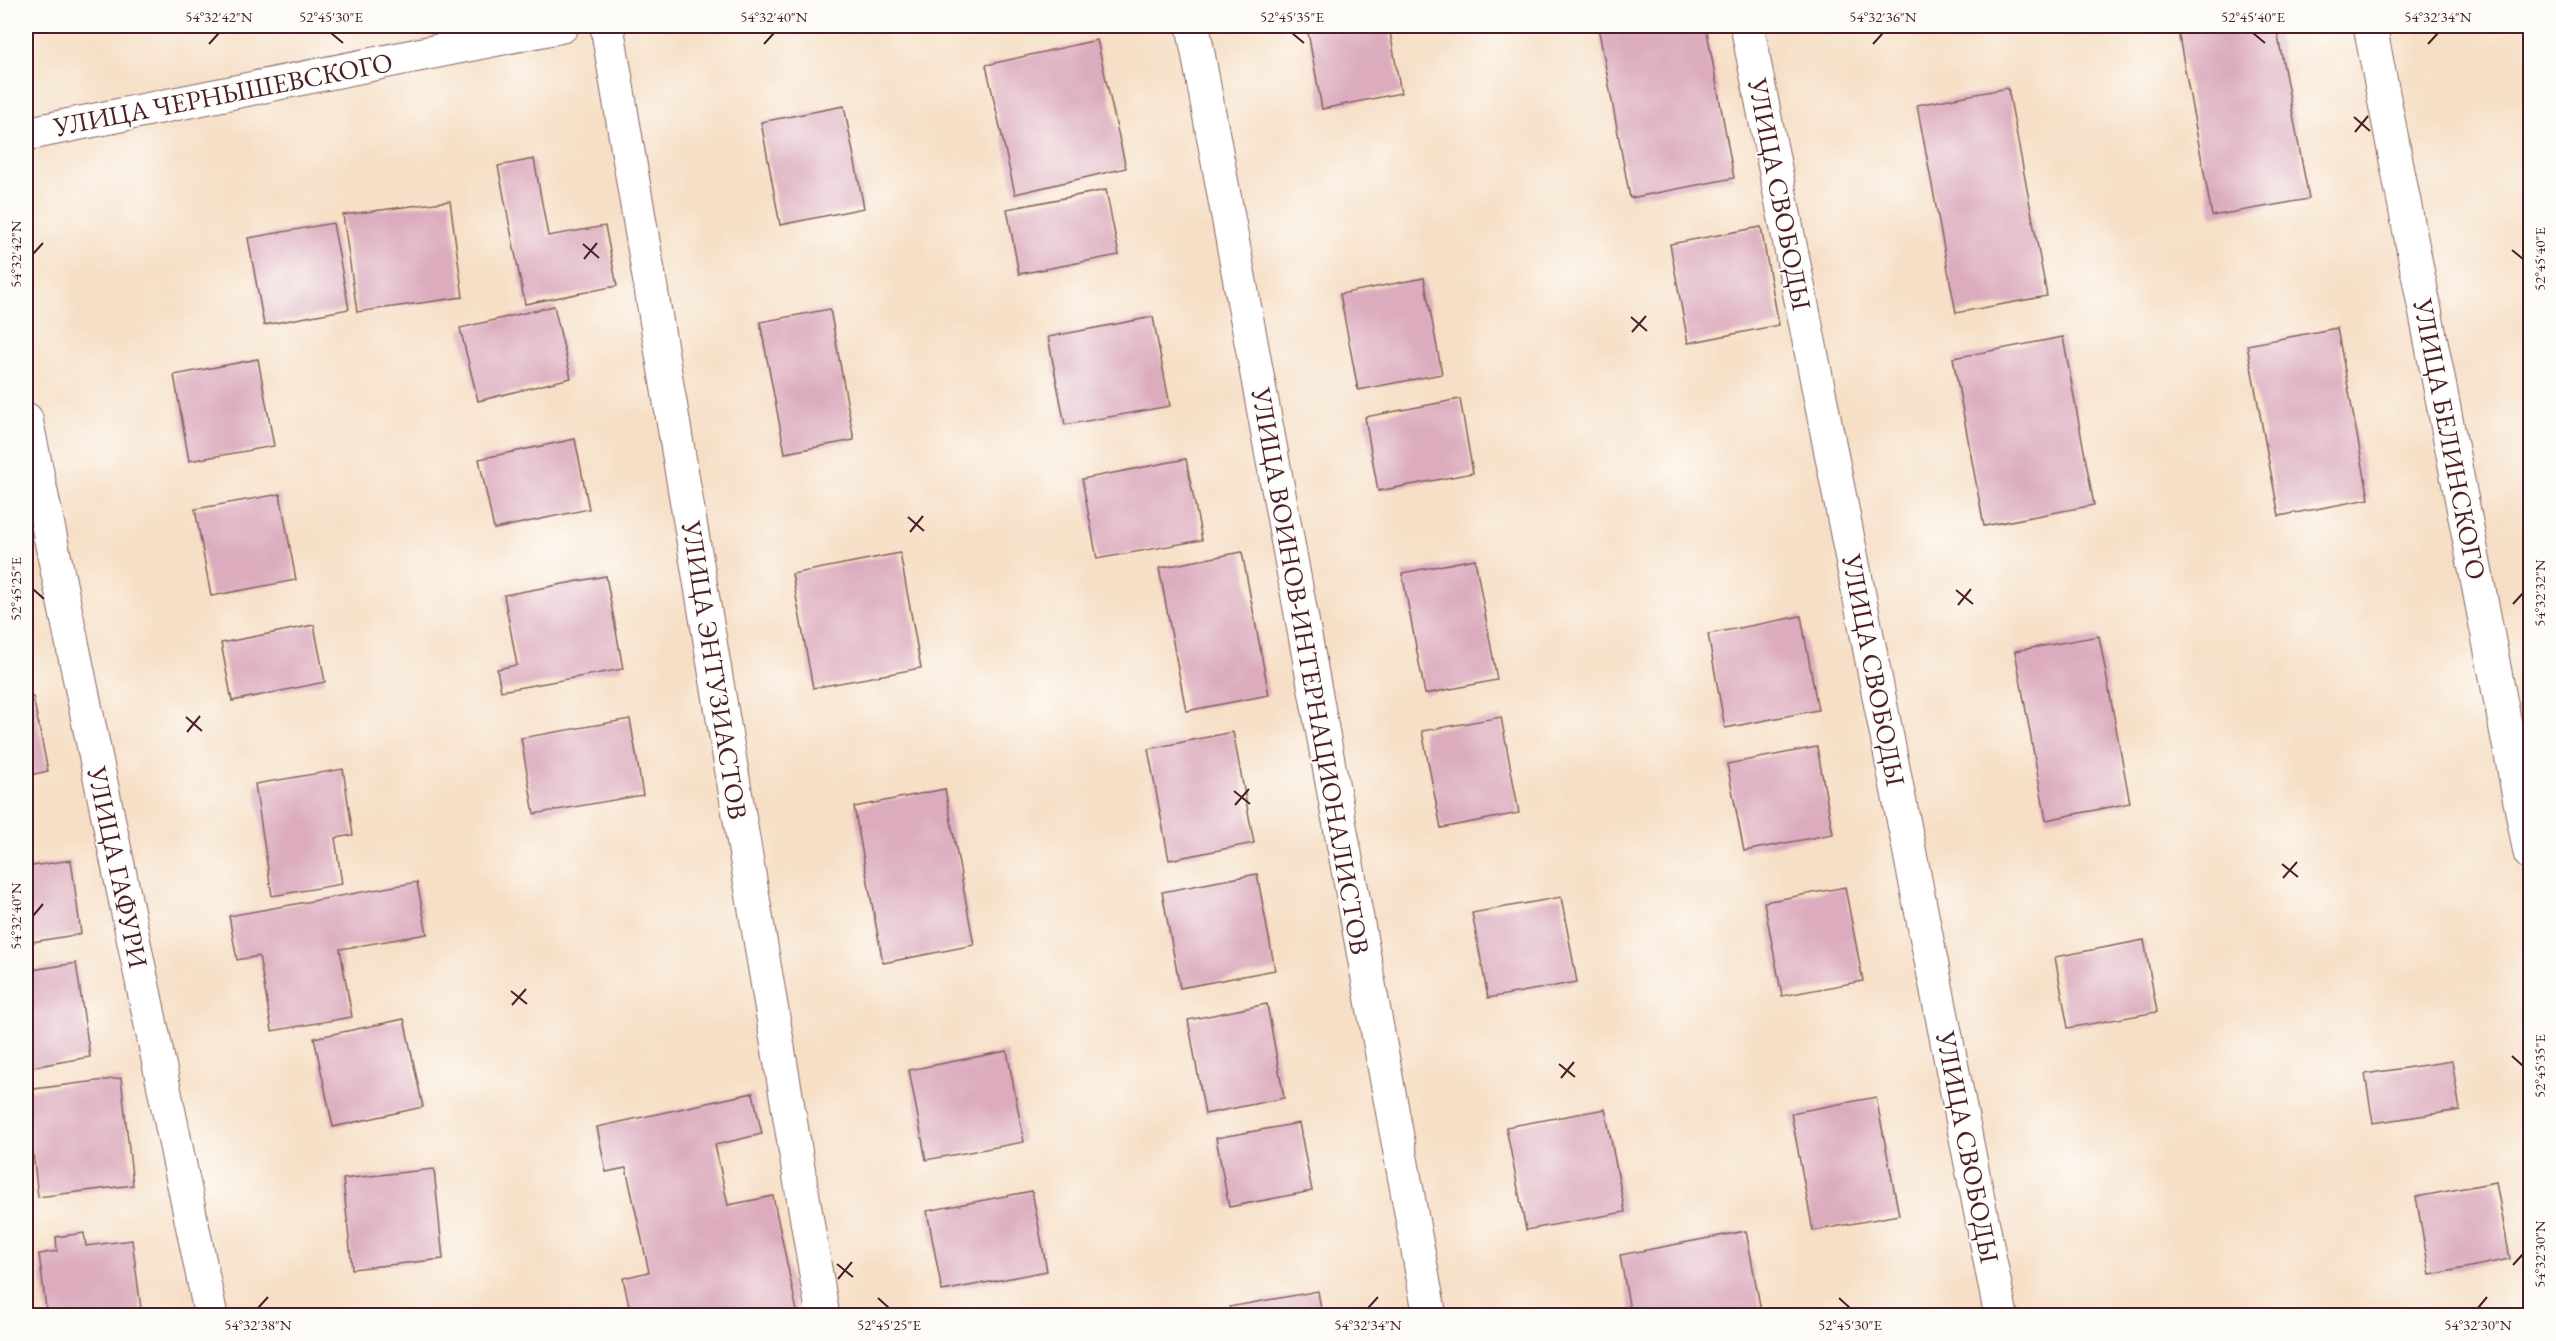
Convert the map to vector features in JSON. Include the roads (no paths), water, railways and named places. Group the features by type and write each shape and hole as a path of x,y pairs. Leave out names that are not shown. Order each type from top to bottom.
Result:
{"street":[{"name":"УЛИЦА ЧЕРНЫШЕВСКОГО","path":"26,134 562,26"},
{"name":"УЛИЦА ЭНТУЗИАСТОВ","path":"608,26 823,1316"},
{"name":"УЛИЦА ВОИНОВ-ИНТЕРНАЦИОНАЛИСТОВ","path":"1193,26 1430,1316"},
{"name":"УЛИЦА СВОБОДЫ","path":"1747,26 2001,1316"},
{"name":"УЛИЦА БЕЛИНСКОГО","path":"2370,26 2530,853"},
{"name":"УЛИЦА ГАФУРИ","path":"26,419 210,1316"}]}
